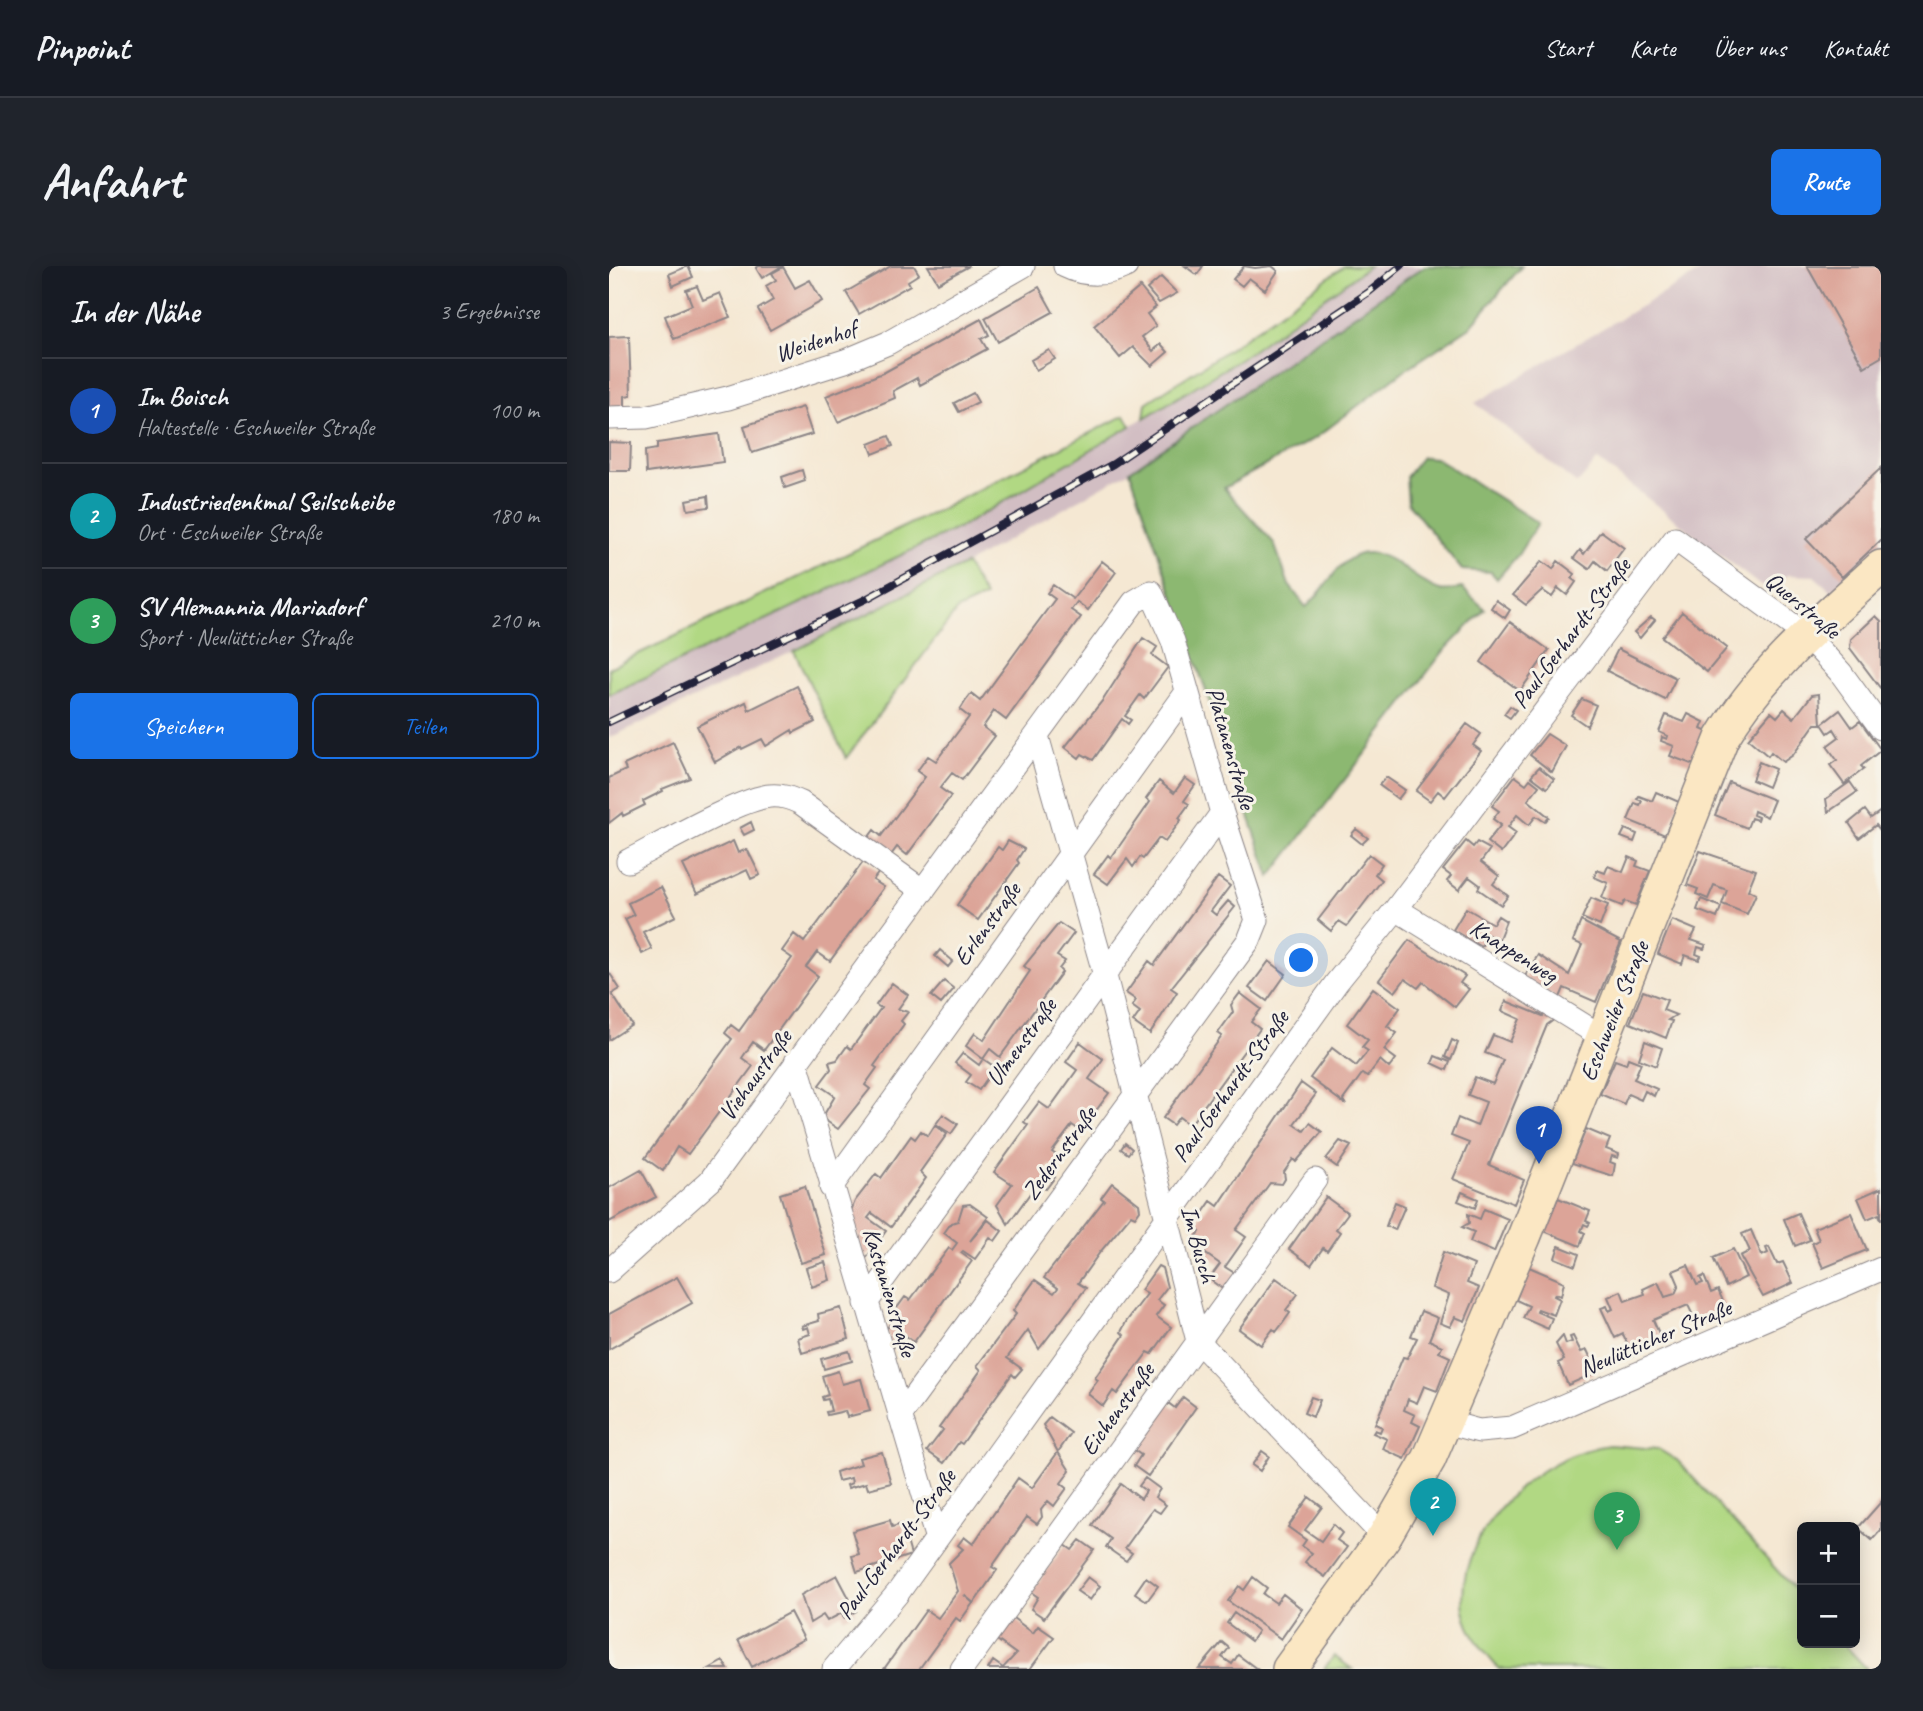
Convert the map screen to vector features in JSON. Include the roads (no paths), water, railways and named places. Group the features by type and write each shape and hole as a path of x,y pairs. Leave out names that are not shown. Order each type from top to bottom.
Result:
{"street":[{"name":"Weidenhof","path":"609,418 646,417 728,398 845,361 888,343 1023,266"},
{"path":"1065,266 1075,271 1109,274 1126,266"},
{"name":"Querstraße","path":"1675,539 1807,636 1840,673 1881,728"},
{"name":"Paul-Gerhardt-Straße","path":"834,1669 897,1594 936,1536 1337,982 1396,909 1675,539"},
{"name":"Eschweiler Straße","path":"1289,1669 1384,1537 1418,1482 1446,1422 1604,1038 1722,738 1756,686 1881,567"},
{"name":"Platanenstraße","path":"1151,592 1173,641 1221,813 1257,920"},
{"name":"Viehaustraße","path":"609,1271 710,1181 1134,602 1151,592"},
{"name":"Erlenstraße","path":"831,1187 1187,692"},
{"name":"Im Busch","path":"1037,736 1104,972 1165,1221 1198,1341 1384,1537"},
{"path":"628,861 744,804 767,796 784,795 801,803 923,891"},
{"name":"Ulmenstraße","path":"866,1303 1221,813"},
{"name":"Knappenweg","path":"1396,909 1604,1038"},
{"name":"Zedernstraße","path":"900,1416 1249,940 1257,920"},
{"name":"Kastanienstraße","path":"796,1062 936,1536"},
{"name":"Eichenstraße","path":"963,1669 1315,1180"},
{"name":"Neulütticher Straße","path":"1446,1422 1479,1431 1512,1428 1881,1269"}],"railway":[{"path":"609,722 866,599 1113,464 1369,292 1401,266"}],"place":[{"name":"Im Boisch","path":"1539,1164"},
{"name":"Industriedenkmal Seilscheibe","path":"1433,1536"},
{"name":"SV Alemannia Mariadorf","path":"1617,1550"}]}
